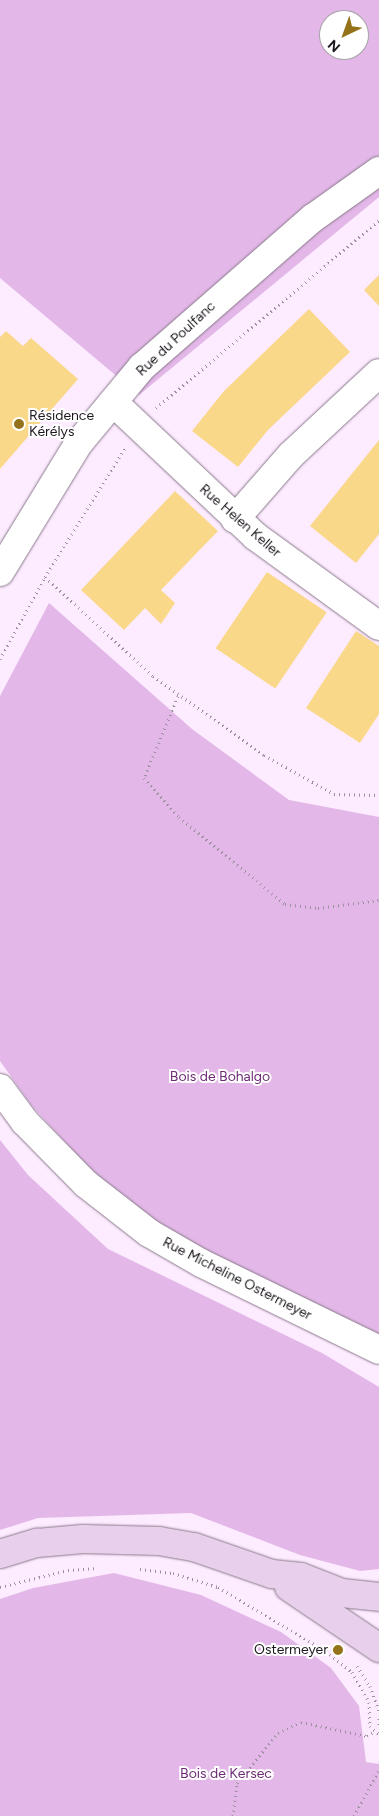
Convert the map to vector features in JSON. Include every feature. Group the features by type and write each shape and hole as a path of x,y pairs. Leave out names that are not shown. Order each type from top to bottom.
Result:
{"street":[{"name":"Rue du Poulfanc","path":"3,560 78,444 142,367 313,218 379,171"},
{"path":"235,519 292,455 379,373"},
{"name":"Rue Helen Keller","path":"113,402 137,428 235,519 310,578 379,626"},
{"name":"Rue Micheline Ostermeyer","path":"0,1088 25,1122 86,1184 149,1233 201,1263 379,1350"},
{"path":"0,1554 37,1543 83,1539 149,1540 194,1547 272,1574 301,1578 342,1593 379,1597"},
{"path":"272,1574 379,1648"}],"path":[{"path":"0,659 45,577 137,428 167,396 379,220"},
{"path":"45,577 178,696 264,755 334,794 379,795"},
{"path":"178,696 144,778 179,817 285,904 318,908 379,900"},
{"path":"0,1587 68,1570 104,1568"},
{"path":"134,1568 173,1573 230,1592 326,1650 352,1672 363,1691 374,1732"},
{"path":"354,1662 370,1686 379,1711"},
{"path":"379,1718 379,1726"},
{"path":"233,1816 237,1783 278,1733 301,1722 367,1736 374,1732"},
{"path":"374,1732 379,1734"},
{"path":"354,1816 379,1770"}],"green space":[{"path":"0,0 379,0 379,197 139,395 0,278"},
{"name":"Bois de Bohalgo","path":"49,603 192,729 289,800 379,817 379,1336 240,1277 119,1201 32,1106 0,1061 0,696"},
{"path":"0,1140 28,1175 108,1249 322,1353 379,1387 379,1569 360,1571 300,1555 191,1513 38,1518 0,1530"},
{"name":"Bois de Kersec","path":"114,1573 201,1595 281,1632 331,1668 359,1706 366,1762 379,1764 379,1816 0,1816 0,1599 33,1588"}],"building":[{"path":"379,275 379,306 364,290"},
{"path":"309,309 350,352 268,430 238,467 192,431 224,391"},
{"name":"Résidence Kérélys","path":"6,331 23,346 31,338 78,379 0,469 0,337"},
{"path":"379,440 379,534 356,563 310,526"},
{"path":"175,491 218,531 161,590 175,603 161,624 145,608 124,630 81,590"},
{"path":"267,572 327,612 275,689 216,648"},
{"path":"356,631 379,646 379,714 360,743 306,708"}],"place":[{"name":"Résidence Kérélys","path":"19,424"},
{"name":"Ostermeyer","path":"338,1650"}]}
